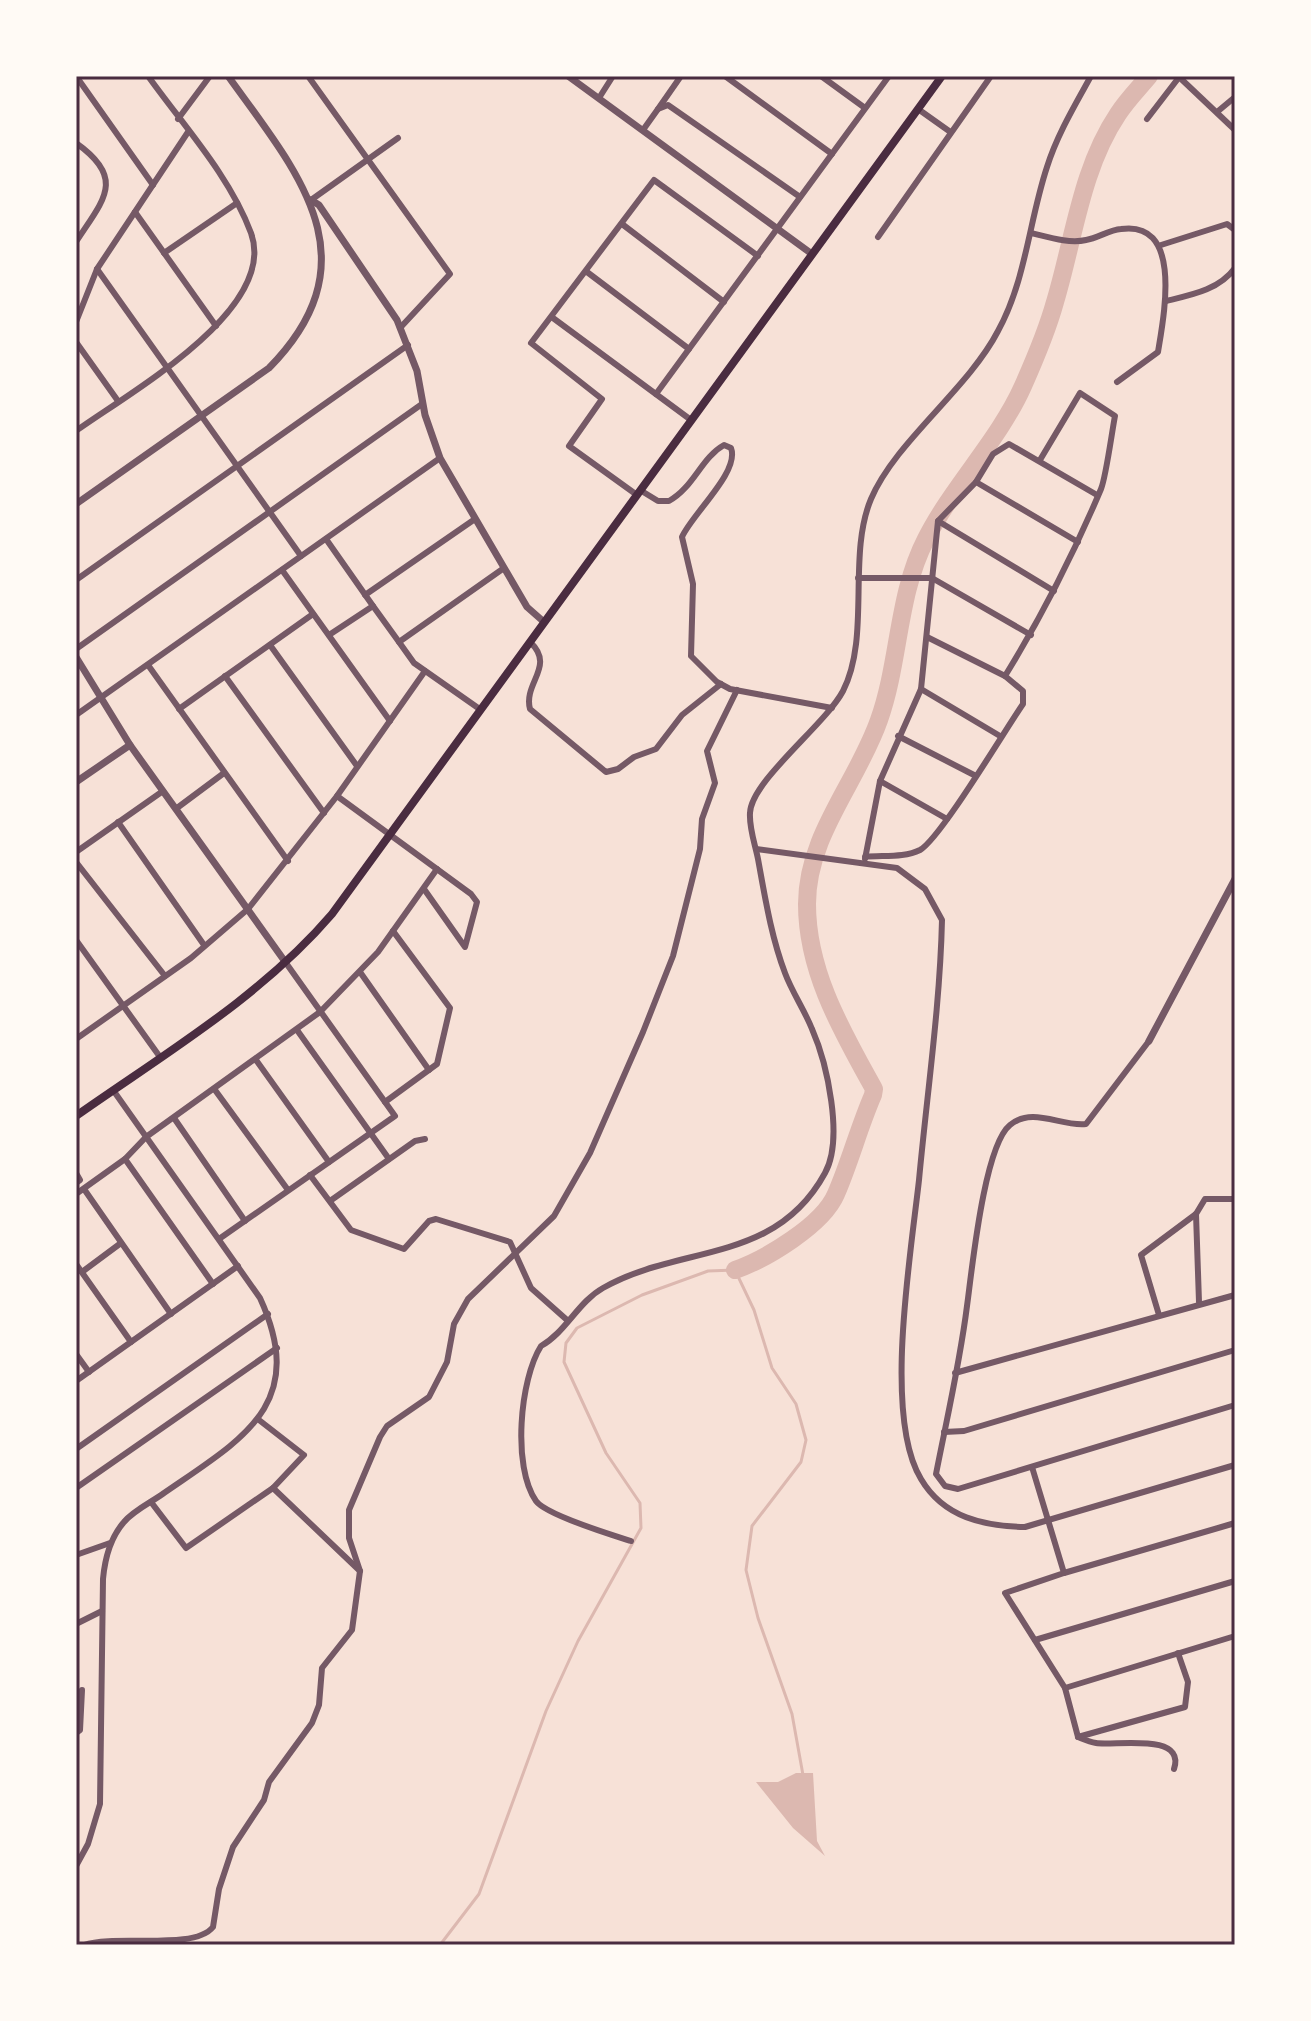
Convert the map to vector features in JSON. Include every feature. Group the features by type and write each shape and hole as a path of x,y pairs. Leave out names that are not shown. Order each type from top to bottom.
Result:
{"main road":[{"path":"76,1116 286,963 332,914 942,76"}],"street":[{"path":"76,76 153,185"},
{"path":"76,431 216,326 244,295 254,255 252,236 237,203 148,76"},
{"path":"178,119 210,76"},
{"path":"76,504 269,368 287,350 315,294 320,266 320,232 311,200 297,173 228,76"},
{"path":"308,76 450,274 400,328"},
{"path":"568,76 812,254"},
{"path":"599,98 613,76"},
{"path":"643,130 681,76"},
{"path":"725,76 832,154"},
{"path":"821,76 865,108"},
{"path":"656,394 889,76"},
{"path":"878,237 949,131 991,76"},
{"path":"631,1541 550,1512 535,1500 527,1480 521,1416 532,1368 538,1349 587,1300 609,1285 724,1250 767,1233 803,1201 828,1166 833,1134 823,1066 813,1030 789,981 775,942 750,820 753,800 843,692 852,662 865,519 872,496 996,336 1013,297 1048,165 1091,76"},
{"path":"1147,119 1179,76 1235,130"},
{"path":"1217,112 1235,97"},
{"path":"658,109 668,105 800,197"},
{"path":"918,109 949,131"},
{"path":"76,322 97,269 188,132"},
{"path":"311,200 398,138"},
{"path":"76,143 91,154 108,182 107,193 76,242"},
{"path":"758,256 654,180 553,318 531,343 602,399 569,446 639,493 658,501 669,501 692,481 715,450 726,445 732,450 732,462 723,479 695,515 682,540 693,584 690,654 721,684 737,690 832,708"},
{"path":"311,200 319,205 365,269 400,328 408,345 422,404 440,458 527,607 544,622"},
{"path":"164,253 237,203"},
{"path":"135,212 216,326"},
{"path":"622,224 724,302"},
{"path":"1161,245 1227,224 1235,230"},
{"path":"1031,233 1084,241 1118,229 1134,228 1151,233 1161,245 1166,301 1158,352 1117,382"},
{"path":"1166,301 1209,289 1235,268"},
{"path":"97,269 301,556"},
{"path":"587,272 689,349"},
{"path":"553,318 691,420"},
{"path":"76,342 118,401"},
{"path":"76,580 408,345"},
{"path":"1005,676 1054,591 1102,488 1115,416 1080,393 1040,460"},
{"path":"76,649 422,404"},
{"path":"865,860 880,781 921,689 938,521 976,482 993,454 1009,444 1097,495"},
{"path":"76,715 440,458"},
{"path":"976,482 1078,542"},
{"path":"365,595 475,519"},
{"path":"938,521 1054,591"},
{"path":"326,539 414,663 481,710"},
{"path":"399,642 504,568"},
{"path":"282,570 390,721"},
{"path":"858,578 932,578 1031,635"},
{"path":"329,635 373,606"},
{"path":"179,709 313,614"},
{"path":"865,860 923,849 947,819 1023,704 1023,691 1005,676 927,637"},
{"path":"530,642 538,650 542,664 528,697 530,709 606,772 656,749 682,715 721,684"},
{"path":"270,645 357,766"},
{"path":"76,657 130,745 395,1116 219,1239"},
{"path":"148,665 288,861"},
{"path":"77,1037 165,976 248,909 337,796 425,671"},
{"path":"225,676 324,813"},
{"path":"921,689 1000,736"},
{"path":"84,1945 114,1939 199,1938 213,1927 219,1889 233,1847 264,1800 269,1782 312,1723 319,1705 322,1668 352,1630 360,1571 347,1523 353,1499 380,1437 387,1426 429,1397 447,1362 452,1330 461,1309 554,1216 583,1165 662,986 700,849 702,819 715,783 707,751 737,690"},
{"path":"898,736 974,775"},
{"path":"76,782 130,745"},
{"path":"177,808 224,773"},
{"path":"880,781 947,819"},
{"path":"76,852 163,791"},
{"path":"337,796 477,902 465,947 424,889"},
{"path":"118,822 204,945"},
{"path":"756,849 865,860 897,868 925,889 942,920 905,1306 903,1425 908,1453 930,1492 958,1514 995,1526 1025,1527 1235,1465"},
{"path":"76,862 165,976"},
{"path":"76,1194 125,1159 146,1137 320,1012 360,972 437,869"},
{"path":"1235,879 1149,1041 1086,1124 1027,1118 1012,1123 1001,1134 984,1188 936,1474 945,1486 958,1489 1235,1405"},
{"path":"385,1102 437,1064 450,1008 393,931"},
{"path":"76,940 160,1057"},
{"path":"360,972 429,1070"},
{"path":"297,1030 389,1159"},
{"path":"256,1060 329,1162"},
{"path":"76,1866 88,1844 100,1804 102,1611 105,1560 110,1543 127,1518 229,1448 259,1420 273,1389 277,1348 268,1314 238,1266 113,1090"},
{"path":"215,1090 288,1190"},
{"path":"174,1118 245,1221"},
{"path":"330,1201 415,1141 425,1139"},
{"path":"125,1159 213,1284"},
{"path":"76,1173 80,1180 76,1183"},
{"path":"310,1175 351,1230 404,1249 429,1221 441,1219 498,1235 510,1242 516,1251 531,1288 567,1320"},
{"path":"84,1189 171,1314"},
{"path":"1159,1315 1141,1255 1196,1214 1205,1199 1235,1199"},
{"path":"1196,1214 1199,1302"},
{"path":"82,1272 121,1243"},
{"path":"76,1264 131,1342"},
{"path":"76,1381 238,1266"},
{"path":"955,1373 1199,1302 1235,1295"},
{"path":"76,1449 268,1314"},
{"path":"76,1488 277,1348"},
{"path":"944,1432 964,1431 1235,1350"},
{"path":"76,1354 89,1372"},
{"path":"151,1502 186,1548 273,1488 304,1455 259,1420"},
{"path":"1032,1467 1064,1573"},
{"path":"273,1488 360,1571"},
{"path":"1078,1737 1065,1688 1005,1593 1235,1523"},
{"path":"76,1555 110,1543"},
{"path":"1035,1640 1235,1581"},
{"path":"76,1624 102,1611"},
{"path":"1065,1688 1235,1636"},
{"path":"1078,1737 1185,1707 1188,1682 1178,1653"},
{"path":"76,1695 82,1690 80,1730 76,1733"},
{"path":"1078,1737 1093,1743 1159,1744 1169,1749 1175,1759 1174,1769"}],"shaded area":[{"path":"796,1773 813,1773 817,1841 825,1856 793,1828 756,1782 778,1782"}],"waterway":[{"path":"735,1270 792,1240 829,1206 873,1095 874,1089 828,1000 813,953 807,904 815,855 879,720 909,583 926,539 1023,386 1052,313 1095,158 1118,114 1149,76"},
{"path":"440,1945 479,1894 546,1711 578,1641 641,1528 640,1503 606,1453 564,1362 566,1343 577,1328 642,1295 708,1271 735,1270 754,1310 772,1368 796,1404 806,1440 801,1462 752,1526 746,1570 758,1618 792,1714 803,1775"}]}
